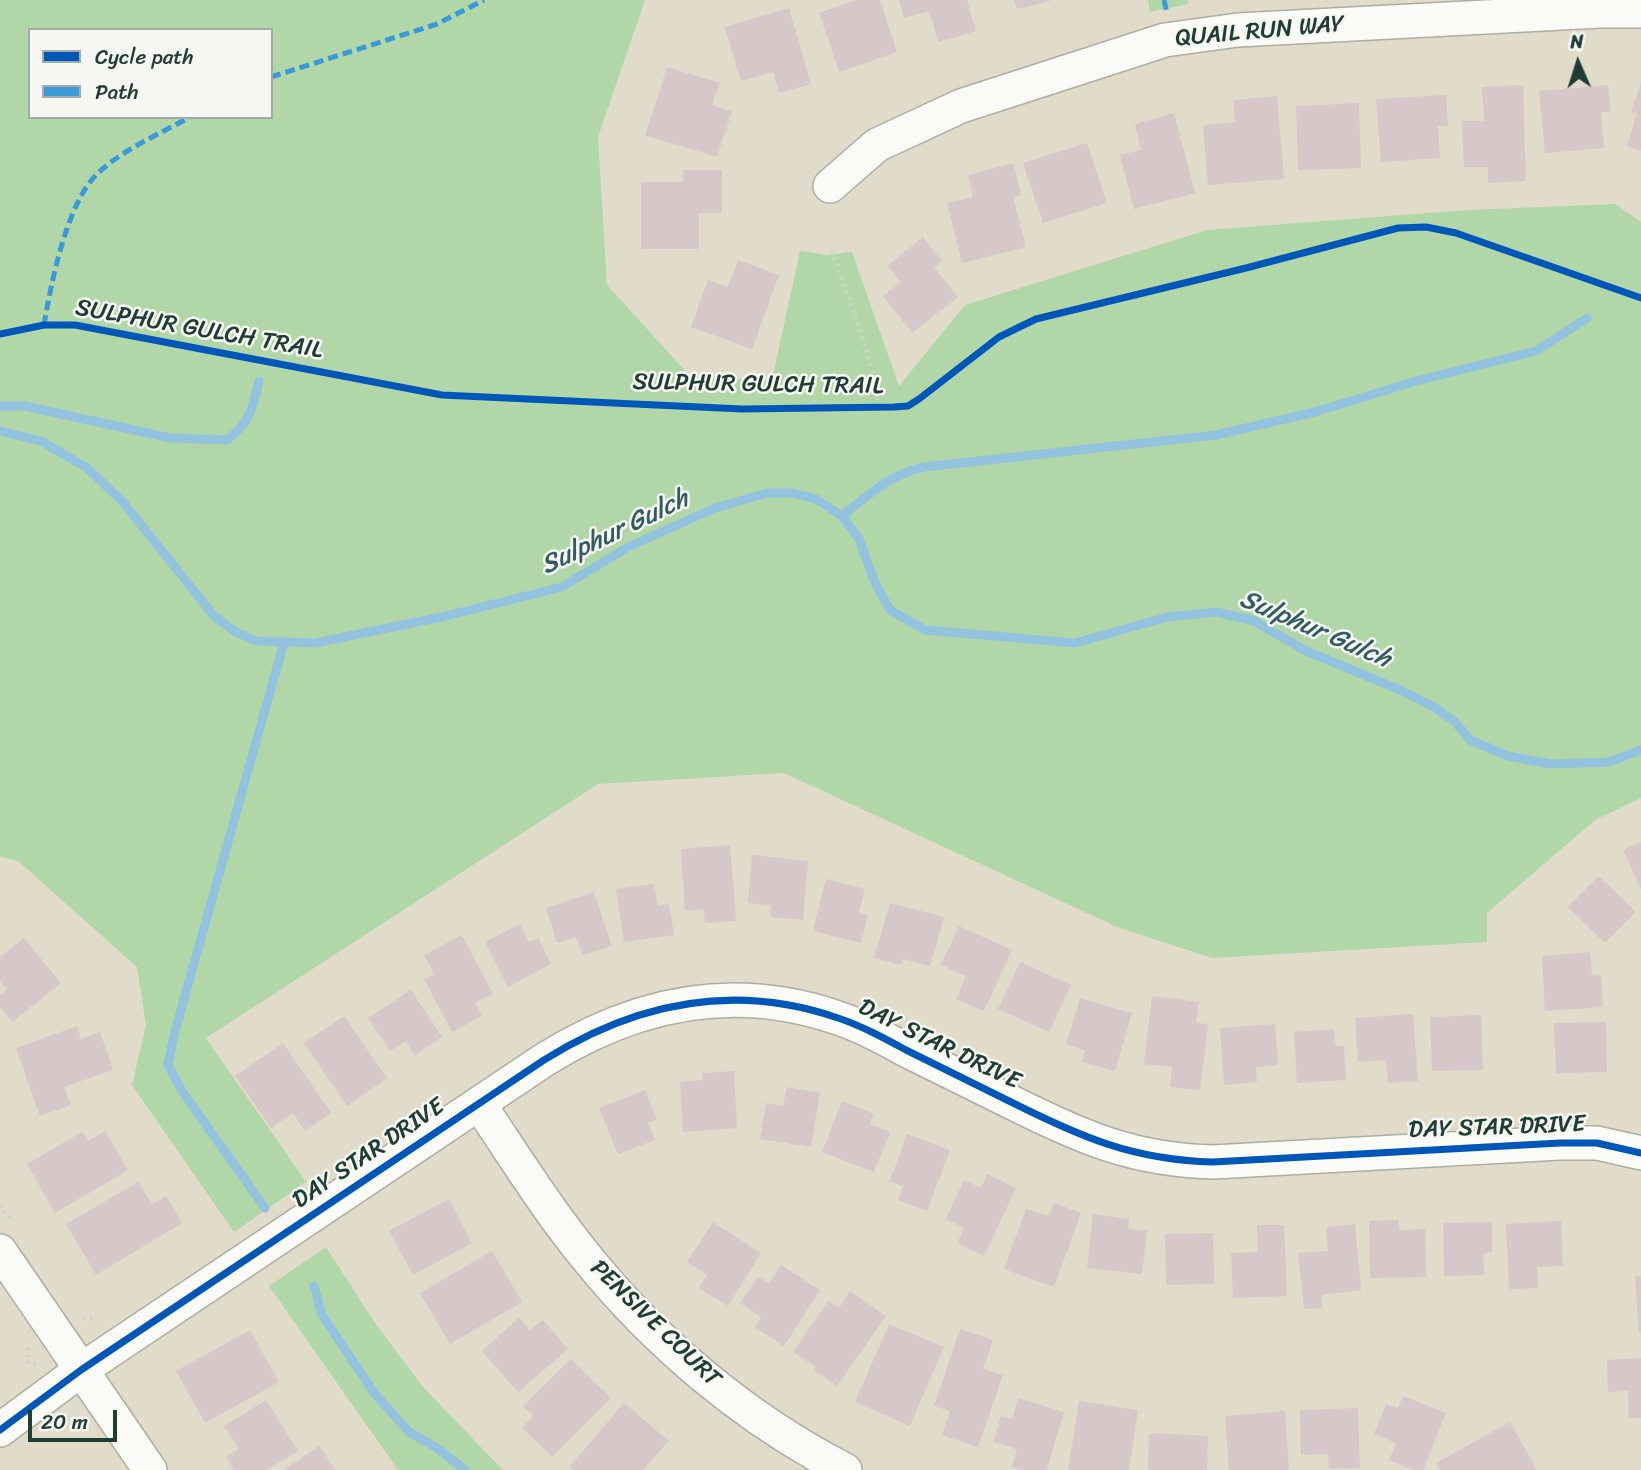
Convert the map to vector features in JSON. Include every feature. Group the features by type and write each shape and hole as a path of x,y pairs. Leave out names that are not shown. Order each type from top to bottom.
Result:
{"street":[{"name":"QUAIL RUN WAY","path":"830,186 877,145 930,119 961,106 1166,40 1238,30 1641,11"},
{"name":"DAY STAR DRIVE","path":"0,1430 80,1370 555,1053 602,1028 642,1014 681,1005 725,1000 781,1003 841,1019 877,1034 1072,1133 1164,1159 1213,1162 1560,1143 1597,1143 1641,1153"},
{"name":"PENSIVE COURT","path":"479,1104 555,1217 631,1309 726,1394 780,1432 845,1470"},
{"path":"0,1251 150,1470"}],"path":[{"path":"832,251 857,320 882,406"},
{"path":"813,386 814,407"}],"green space":[{"path":"0,0 645,0 598,137 607,285 691,377 772,380 800,251 828,255 852,252 899,386 965,305 1207,230 1467,210 1615,204 1641,222 1641,798 1595,820 1487,913 1487,942 1212,958 1117,927 784,773 598,784 206,1038 306,1182 234,1232 132,1085 146,1025 137,967 18,861 0,857"},
{"path":"1148,0 1188,0 1188,4 1150,12"},
{"path":"326,1247 375,1323 423,1387 503,1470 398,1470 269,1286"}],"building":[{"path":"857,0 880,0 897,52 839,72 819,13"},
{"path":"899,0 967,0 976,31 938,42 929,11 904,18"},
{"path":"1014,0 1049,0 1050,1 1017,9"},
{"path":"789,8 811,84 779,93 773,72 741,81 725,27"},
{"path":"667,67 720,83 712,105 732,112 717,157 645,135"},
{"path":"1641,82 1641,151 1627,146 1637,113 1631,112"},
{"path":"1523,85 1526,181 1488,183 1488,167 1464,167 1462,121 1484,121 1482,87"},
{"path":"1608,85 1611,112 1601,112 1604,148 1545,153 1539,91"},
{"path":"1446,95 1448,126 1438,126 1440,158 1381,162 1376,99"},
{"path":"1277,96 1284,179 1208,185 1203,125 1235,122 1233,100"},
{"path":"1359,103 1361,168 1298,170 1296,106"},
{"path":"1174,113 1195,193 1134,209 1120,155 1141,150 1135,124"},
{"path":"1087,143 1107,203 1043,223 1023,163"},
{"path":"1013,163 1021,195 1013,197 1026,247 962,263 947,203 973,197 968,175"},
{"path":"683,170 722,170 722,213 699,213 699,249 641,249 641,182 683,182"},
{"path":"923,237 942,261 934,267 958,297 912,333 883,296 901,282 887,266"},
{"path":"738,260 779,275 752,349 691,327 708,280 728,287"},
{"path":"1641,842 1641,890 1623,850"},
{"path":"730,845 736,921 705,923 704,909 685,911 681,849"},
{"path":"752,855 808,861 803,920 770,917 771,905 748,903"},
{"path":"1599,876 1636,912 1605,943 1568,907"},
{"path":"826,879 865,889 859,912 868,915 861,943 813,931"},
{"path":"654,884 658,906 669,904 674,935 624,942 616,889"},
{"path":"594,892 612,946 583,955 576,937 557,943 546,908"},
{"path":"890,903 944,917 930,966 903,959 901,965 874,958"},
{"path":"520,924 529,942 538,938 551,964 508,987 485,942"},
{"path":"959,926 1012,950 984,1011 956,999 966,976 941,965"},
{"path":"462,935 493,994 475,1002 482,1016 452,1032 424,979 434,974 424,955"},
{"path":"24,938 61,983 12,1022 0,1007 0,995 7,989 0,981 0,957"},
{"path":"1590,952 1592,976 1601,975 1603,1007 1545,1011 1542,956"},
{"path":"1020,962 1071,985 1049,1032 998,1009"},
{"path":"411,990 442,1037 415,1055 406,1041 390,1051 368,1018"},
{"path":"1152,996 1199,1002 1196,1023 1208,1024 1200,1090 1170,1087 1172,1067 1144,1064"},
{"path":"1080,998 1132,1013 1115,1071 1082,1062 1085,1050 1066,1044"},
{"path":"1413,1014 1418,1081 1388,1083 1386,1060 1358,1062 1355,1018"},
{"path":"1481,1015 1483,1070 1432,1071 1430,1017"},
{"path":"344,1016 387,1078 347,1106 304,1043"},
{"path":"1606,1022 1607,1072 1556,1073 1554,1023"},
{"path":"1275,1024 1278,1065 1256,1067 1257,1082 1224,1085 1220,1028"},
{"path":"77,1026 81,1039 100,1032 113,1070 64,1087 71,1105 40,1116 16,1048"},
{"path":"1334,1029 1335,1046 1344,1046 1346,1080 1297,1083 1294,1032"},
{"path":"283,1043 331,1113 305,1131 293,1113 271,1128 235,1076"},
{"path":"734,1071 737,1128 683,1132 680,1082 703,1080 702,1073"},
{"path":"787,1087 820,1093 811,1147 760,1139 766,1103 783,1106"},
{"path":"645,1090 657,1119 648,1123 655,1140 618,1154 599,1108"},
{"path":"842,1101 874,1114 870,1124 890,1132 874,1172 822,1152"},
{"path":"105,1131 128,1170 55,1213 27,1164 82,1132 88,1141"},
{"path":"907,1134 950,1150 927,1211 898,1200 903,1186 890,1181"},
{"path":"987,1174 1016,1188 984,1256 957,1243 964,1228 946,1219 964,1180 981,1188"},
{"path":"138,1182 152,1204 166,1196 182,1223 96,1275 66,1224"},
{"path":"449,1199 472,1243 413,1275 389,1231"},
{"path":"1054,1203 1081,1213 1054,1287 1004,1269 1026,1209 1049,1216"},
{"path":"1093,1214 1129,1219 1128,1229 1147,1231 1142,1274 1087,1268"},
{"path":"1399,1220 1399,1230 1425,1229 1426,1277 1370,1278 1369,1221"},
{"path":"1561,1221 1563,1266 1537,1267 1538,1288 1509,1289 1506,1224"},
{"path":"713,1222 761,1253 728,1306 699,1288 707,1275 687,1262"},
{"path":"1492,1222 1492,1252 1483,1253 1484,1275 1444,1276 1443,1223"},
{"path":"1355,1224 1361,1290 1321,1295 1323,1308 1304,1309 1298,1253 1328,1251 1326,1227"},
{"path":"1257,1225 1284,1225 1287,1296 1233,1298 1231,1253 1258,1252"},
{"path":"1213,1233 1214,1284 1166,1285 1165,1234"},
{"path":"492,1251 522,1302 450,1344 420,1293"},
{"path":"781,1265 820,1290 784,1346 755,1327 761,1317 740,1303 758,1277 769,1283"},
{"path":"1635,1276 1641,1276 1641,1333 1639,1333"},
{"path":"850,1291 886,1316 837,1386 813,1370 816,1367 793,1352 828,1301 839,1308"},
{"path":"519,1318 530,1330 543,1320 568,1349 518,1392 482,1351"},
{"path":"889,1324 944,1347 910,1426 855,1402"},
{"path":"960,1329 993,1340 983,1369 1003,1375 978,1447 942,1435 950,1411 934,1406"},
{"path":"250,1330 279,1382 205,1423 176,1371"},
{"path":"1641,1358 1641,1418 1629,1418 1628,1391 1608,1392 1607,1360"},
{"path":"571,1359 611,1398 552,1457 522,1428 533,1416 523,1406"},
{"path":"1403,1396 1446,1413 1423,1470 1414,1470 1389,1460 1396,1443 1374,1434 1386,1404 1398,1408"},
{"path":"1018,1398 1064,1412 1047,1470 1022,1470 1012,1467 1017,1449 993,1442 1001,1416 1012,1419"},
{"path":"266,1400 298,1451 267,1470 234,1470 226,1457 239,1449 224,1426"},
{"path":"1079,1401 1138,1410 1129,1470 1068,1470"},
{"path":"624,1403 669,1441 643,1470 574,1470 570,1466"},
{"path":"1358,1408 1360,1468 1329,1469 1328,1454 1301,1455 1300,1410"},
{"path":"1285,1411 1289,1470 1229,1470 1225,1416"},
{"path":"1510,1422 1537,1470 1440,1470 1436,1463"},
{"path":"1149,1433 1208,1436 1207,1470 1148,1470"},
{"path":"319,1446 336,1470 284,1470"}],"waterway":[{"path":"842,516 890,480 911,470 1216,435 1315,412 1416,381 1536,351 1587,318"},
{"path":"0,406 25,406 170,438 227,440 241,427 249,414 259,381"},
{"name":"Sulphur Gulch","path":"0,431 41,441 87,468 123,502 215,617 236,632 256,641 315,643 446,616 562,587 628,547 715,508 767,493 793,493 816,499 842,516 859,539 875,583 890,610 925,630 1075,643 1168,617 1216,612 1254,621 1306,651 1400,690 1434,707 1455,722 1470,740 1508,756 1550,764 1609,762 1641,750"},
{"path":"265,1208 182,1091 168,1065 174,1035 284,642"},
{"path":"314,1286 322,1315 375,1394 409,1432 437,1448 465,1470"}],"marked path":[{"path":"273,76 437,24 484,0"},
{"path":"1164,0 1167,13"},
{"path":"44,325 62,245 86,187 118,157 186,119"}],"cycle path":[{"name":"SULPHUR GULCH TRAIL","path":"0,334 44,325 75,325 442,395 742,409 894,407 908,406 999,337 1036,319 1398,228 1426,227 1456,233 1641,298"},
{"path":"0,1430 81,1370 544,1060 578,1040 614,1024 686,1004 723,1000 761,1001 799,1007 838,1018 873,1032 1061,1126 1108,1144 1158,1157 1213,1162 1560,1143 1597,1143 1641,1153"}]}
